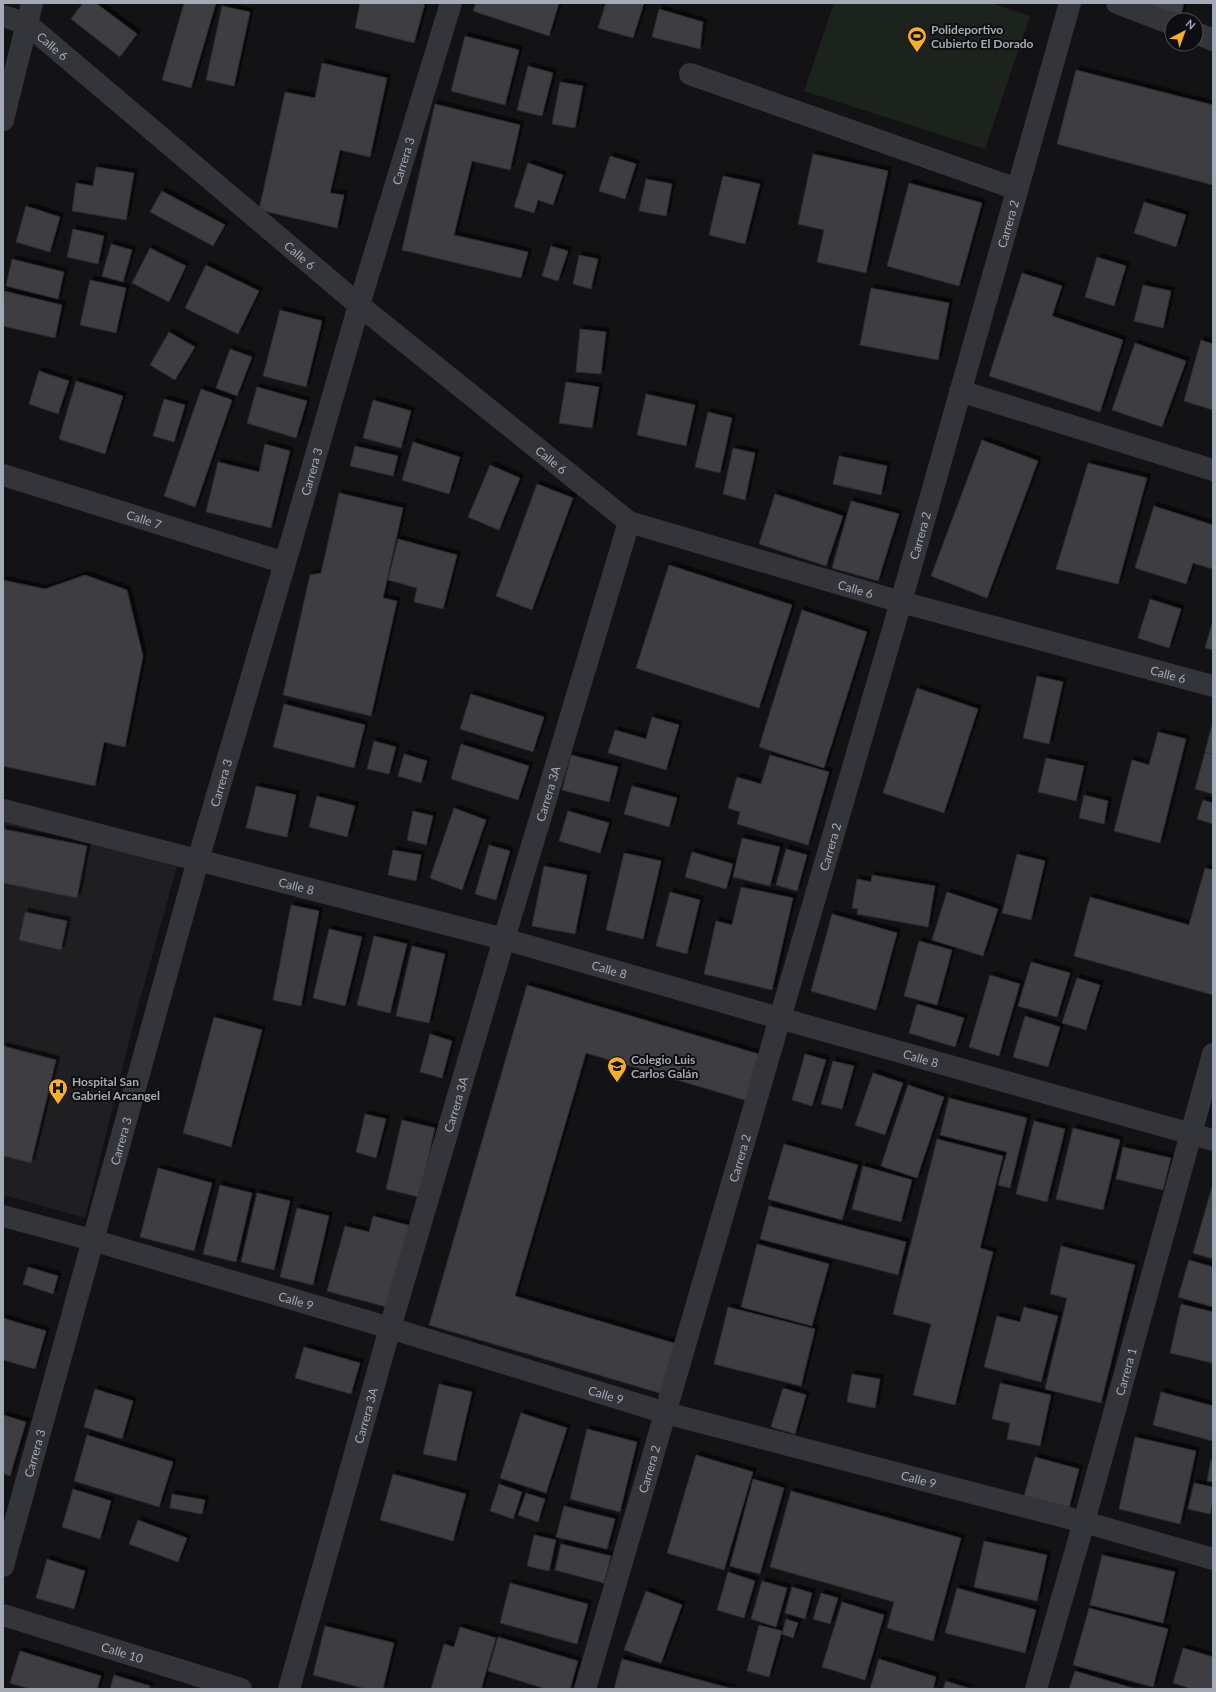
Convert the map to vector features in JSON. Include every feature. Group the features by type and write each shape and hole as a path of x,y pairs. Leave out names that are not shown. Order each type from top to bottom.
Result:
{"street":[{"path":"3,120 32,3"},
{"name":"Carrera 3","path":"3,1566 198,860 359,305 451,3"},
{"name":"Carrera 2","path":"585,1689 666,1413 778,1018 901,602 1070,3"},
{"path":"1117,3 1164,21"},
{"name":"Calle 6","path":"3,16 27,24 359,305 629,522 901,602 1213,686"},
{"path":"690,74 1017,189"},
{"path":"960,392 1213,470"},
{"name":"Calle 7","path":"3,475 285,564"},
{"name":"Carrera 3A","path":"289,1689 390,1328 504,938 629,522"},
{"name":"Calle 8","path":"3,810 504,938 778,1018 1213,1140"},
{"name":"Carrera 1","path":"1036,1689 1084,1522 1213,1054"},
{"name":"Calle 9","path":"3,1216 92,1240 390,1328 666,1413 1084,1522 1213,1559"},
{"name":"Calle 10","path":"3,1616 241,1689"}],"shaded area":[{"name":"Polideportivo Cubierto El Dorado","path":"834,3 991,3 1030,16 985,149 804,91"},
{"name":"Hospital San Gabriel Arcangel","path":"3,820 177,866 136,1014 85,1218 3,1195"}],"building":[{"path":"83,3 96,3 137,34 120,57 71,19"},
{"path":"184,3 216,3 191,88 162,80"},
{"path":"360,3 425,3 414,43 355,28"},
{"path":"476,3 559,3 549,36 473,11"},
{"path":"606,3 644,3 633,38 598,28"},
{"path":"1137,3 1184,3 1182,12 1170,12"},
{"path":"222,6 250,12 234,86 206,80"},
{"path":"659,9 703,22 700,49 652,37"},
{"path":"465,36 519,50 505,105 451,91"},
{"path":"322,63 387,78 370,157 340,150 330,193 344,195 337,228 259,210 285,92 315,98"},
{"path":"528,66 553,73 542,116 517,110"},
{"path":"1076,70 1213,105 1213,185 1057,144"},
{"path":"560,82 583,86 575,128 552,124"},
{"path":"435,104 520,125 510,170 472,161 454,235 528,252 521,278 402,250"},
{"path":"813,154 888,171 866,273 817,262 824,230 798,224"},
{"path":"610,156 636,164 625,199 599,191"},
{"path":"528,163 563,175 553,205 538,200 534,213 514,207"},
{"path":"96,167 134,173 126,220 72,211 76,183 93,186"},
{"path":"723,176 760,184 745,244 709,235"},
{"path":"646,179 672,184 666,216 639,211"},
{"path":"909,183 982,203 959,286 887,266"},
{"path":"162,191 225,225 213,246 150,212"},
{"path":"1144,202 1186,215 1176,247 1134,233"},
{"path":"26,206 60,217 50,252 16,242"},
{"path":"73,229 104,236 98,264 67,257"},
{"path":"111,244 132,250 123,282 102,276"},
{"path":"551,246 568,251 558,281 542,276"},
{"path":"150,248 186,266 169,302 132,283"},
{"path":"579,255 598,259 591,289 573,284"},
{"path":"1097,257 1126,266 1114,306 1085,297"},
{"path":"12,259 64,272 58,299 6,286"},
{"path":"206,265 259,291 238,334 185,308"},
{"path":"1022,273 1062,286 1052,316 1123,340 1100,412 989,376"},
{"path":"90,280 126,288 116,333 80,325"},
{"path":"1143,285 1171,291 1163,328 1134,321"},
{"path":"871,288 949,303 938,360 860,345"},
{"path":"4,291 62,305 55,338 3,326"},
{"path":"280,310 322,321 306,387 263,376"},
{"path":"580,329 606,332 601,374 576,372"},
{"path":"169,332 195,347 175,380 150,365"},
{"path":"1201,340 1213,344 1213,410 1184,401"},
{"path":"1135,343 1186,361 1162,427 1112,410"},
{"path":"230,349 252,357 237,396 216,388"},
{"path":"39,371 69,381 58,414 29,404"},
{"path":"76,381 123,396 105,454 59,439"},
{"path":"566,382 599,387 592,428 559,423"},
{"path":"257,387 307,401 296,438 247,423"},
{"path":"201,389 232,400 195,507 164,496"},
{"path":"646,394 695,405 686,446 637,435"},
{"path":"164,399 185,405 174,442 153,436"},
{"path":"373,400 411,411 401,448 363,438"},
{"path":"708,412 732,418 720,473 695,467"},
{"path":"982,440 1038,461 987,598 931,576"},
{"path":"413,442 460,457 449,494 402,480"},
{"path":"265,444 290,451 271,528 206,512 218,462 259,472"},
{"path":"355,446 398,456 393,476 350,466"},
{"path":"733,448 755,453 745,500 723,494"},
{"path":"839,456 887,466 881,495 833,484"},
{"path":"1088,463 1147,478 1118,584 1056,569"},
{"path":"490,465 520,478 499,530 468,517"},
{"path":"537,484 573,498 532,610 496,596"},
{"path":"339,493 403,508 383,598 397,601 371,716 283,695 310,575 321,573"},
{"path":"775,494 843,516 826,566 759,544"},
{"path":"851,501 899,514 878,581 832,568"},
{"path":"1154,506 1213,525 1213,569 1193,563 1186,584 1135,568"},
{"path":"398,539 457,555 443,609 414,602 417,588 388,580"},
{"path":"669,565 792,605 759,708 636,668"},
{"path":"85,575 127,590 143,656 125,747 104,742 95,786 3,766 3,580 45,589"},
{"path":"1150,599 1181,609 1169,648 1138,638"},
{"path":"802,610 867,632 824,768 759,747"},
{"path":"1213,620 1213,650 1205,648"},
{"path":"1037,676 1063,682 1049,744 1023,738"},
{"path":"917,688 978,709 944,813 883,793"},
{"path":"471,694 544,717 533,752 460,729"},
{"path":"284,704 365,725 354,768 273,747"},
{"path":"652,717 679,725 666,770 608,753 615,730 646,739"},
{"path":"1213,721 1213,755 1205,752"},
{"path":"1158,732 1186,739 1160,843 1114,831 1132,760 1149,765"},
{"path":"374,741 396,747 389,774 367,769"},
{"path":"461,744 529,766 518,800 451,779"},
{"path":"1205,752 1213,755 1213,794 1195,789"},
{"path":"404,754 427,761 421,783 398,776"},
{"path":"571,755 618,767 609,802 562,790"},
{"path":"770,755 829,772 808,845 737,824 740,812 728,808 737,777 761,784"},
{"path":"1046,758 1084,766 1076,801 1038,792"},
{"path":"256,786 296,795 287,837 246,828"},
{"path":"632,786 677,798 669,827 624,814"},
{"path":"1084,795 1108,801 1104,824 1079,818"},
{"path":"317,796 355,806 347,837 309,827"},
{"path":"1203,800 1213,803 1213,824 1197,819"},
{"path":"454,808 486,820 462,890 430,878"},
{"path":"413,811 433,816 426,845 407,840"},
{"path":"568,811 609,823 600,853 559,841"},
{"path":"3,829 87,846 77,898 3,883"},
{"path":"742,838 780,847 770,886 733,877"},
{"path":"489,845 510,851 496,900 475,894"},
{"path":"786,849 807,855 797,891 776,885"},
{"path":"393,850 421,855 416,881 388,875"},
{"path":"692,852 733,864 726,889 685,877"},
{"path":"624,853 661,861 643,939 606,930"},
{"path":"1017,854 1045,861 1031,920 1002,913"},
{"path":"544,866 587,875 575,934 532,926"},
{"path":"1205,868 1213,870 1213,995 1074,956 1090,897 1189,925"},
{"path":"872,875 935,886 928,927 857,914 858,909 852,908 857,879 871,882"},
{"path":"741,887 793,898 772,990 704,974 716,921 732,925"},
{"path":"670,892 700,900 687,954 656,946"},
{"path":"947,892 998,909 983,956 932,940"},
{"path":"291,905 319,911 301,1006 273,1000"},
{"path":"25,912 67,921 61,950 19,940"},
{"path":"832,914 897,933 876,1010 811,991"},
{"path":"329,929 362,937 345,1006 313,998"},
{"path":"374,936 407,944 390,1013 357,1005"},
{"path":"919,941 952,950 937,1005 904,996"},
{"path":"412,946 445,954 429,1023 396,1016"},
{"path":"1031,962 1070,973 1057,1017 1018,1006"},
{"path":"990,975 1020,984 999,1056 969,1047"},
{"path":"1077,978 1100,985 1086,1030 1062,1023"},
{"path":"527,985 762,1055 748,1101 586,1053 515,1296 677,1344 663,1394 429,1325"},
{"path":"917,1004 964,1018 955,1047 909,1033"},
{"path":"1025,1016 1060,1027 1048,1067 1013,1057"},
{"path":"214,1017 262,1030 231,1147 183,1133"},
{"path":"430,1034 452,1041 442,1078 420,1072"},
{"path":"3,1046 56,1060 31,1163 3,1156"},
{"path":"805,1054 826,1060 812,1106 792,1100"},
{"path":"833,1061 854,1066 842,1109 821,1104"},
{"path":"873,1073 903,1083 885,1135 855,1125"},
{"path":"908,1085 944,1097 917,1178 881,1166"},
{"path":"949,1098 1027,1118 1010,1188 998,1185 1007,1152 940,1135"},
{"path":"365,1114 386,1119 376,1158 356,1152"},
{"path":"402,1120 435,1128 419,1197 386,1189"},
{"path":"1034,1121 1065,1129 1047,1202 1016,1194"},
{"path":"1073,1128 1120,1140 1103,1210 1056,1199"},
{"path":"937,1139 1003,1156 980,1248 993,1252 955,1405 913,1395 931,1324 893,1314"},
{"path":"784,1144 858,1165 842,1220 768,1199"},
{"path":"1123,1147 1171,1158 1163,1190 1116,1179"},
{"path":"863,1166 912,1180 901,1222 852,1209"},
{"path":"158,1168 212,1183 194,1251 140,1237"},
{"path":"1213,1184 1213,1259 1193,1253"},
{"path":"220,1185 252,1193 236,1262 203,1254"},
{"path":"257,1193 290,1201 274,1270 241,1262"},
{"path":"769,1206 906,1242 898,1275 760,1239"},
{"path":"297,1208 329,1216 313,1285 280,1277"},
{"path":"373,1216 411,1226 390,1308 327,1291 345,1226 369,1232"},
{"path":"757,1244 829,1264 812,1326 741,1307"},
{"path":"1061,1246 1135,1265 1101,1403 1045,1389 1067,1298 1050,1294"},
{"path":"1189,1260 1213,1267 1213,1307 1178,1297"},
{"path":"28,1267 58,1276 53,1294 23,1284"},
{"path":"1181,1304 1213,1312 1213,1363 1170,1353"},
{"path":"728,1307 815,1329 801,1386 714,1364"},
{"path":"1024,1307 1058,1316 1041,1382 984,1367 997,1316 1020,1322"},
{"path":"3,1318 46,1331 35,1369 3,1360"},
{"path":"304,1347 360,1363 351,1394 295,1378"},
{"path":"852,1374 880,1379 875,1408 847,1402"},
{"path":"1000,1383 1051,1395 1040,1446 1007,1439 1010,1423 992,1419"},
{"path":"439,1384 472,1392 456,1461 423,1454"},
{"path":"783,1388 806,1395 795,1434 771,1427"},
{"path":"95,1389 133,1401 122,1439 84,1427"},
{"path":"1161,1392 1213,1406 1213,1441 1153,1425"},
{"path":"521,1413 567,1428 546,1493 500,1478"},
{"path":"3,1415 26,1422 10,1476 3,1473"},
{"path":"587,1429 637,1442 620,1512 570,1499"},
{"path":"87,1435 173,1462 159,1507 74,1481"},
{"path":"1135,1437 1196,1451 1180,1524 1119,1509"},
{"path":"696,1455 753,1472 724,1570 667,1553"},
{"path":"1035,1457 1079,1469 1069,1508 1024,1496"},
{"path":"1211,1460 1213,1461 1213,1482 1207,1481"},
{"path":"393,1474 466,1494 453,1541 380,1520"},
{"path":"753,1479 784,1488 760,1574 730,1566"},
{"path":"1194,1483 1213,1487 1213,1502 1210,1514 1188,1509"},
{"path":"499,1484 522,1492 513,1519 490,1511"},
{"path":"73,1489 111,1501 100,1539 62,1527"},
{"path":"791,1491 961,1538 933,1641 887,1628 894,1602 770,1567"},
{"path":"526,1493 545,1499 538,1522 518,1515"},
{"path":"172,1494 205,1500 202,1514 170,1508"},
{"path":"564,1506 615,1519 607,1549 556,1537"},
{"path":"138,1520 187,1538 178,1562 129,1544"},
{"path":"534,1535 556,1540 549,1571 527,1566"},
{"path":"984,1541 1047,1555 1037,1601 974,1587"},
{"path":"561,1544 611,1556 604,1583 555,1570"},
{"path":"1102,1555 1175,1572 1163,1623 1090,1605"},
{"path":"47,1559 85,1571 74,1609 36,1598"},
{"path":"728,1572 755,1581 744,1618 717,1610"},
{"path":"762,1581 787,1588 776,1627 751,1619"},
{"path":"510,1583 588,1604 577,1644 500,1623"},
{"path":"792,1587 812,1593 805,1619 785,1613"},
{"path":"957,1588 1036,1610 1025,1653 945,1633"},
{"path":"646,1591 682,1605 661,1663 624,1650"},
{"path":"821,1593 838,1598 830,1624 813,1619"},
{"path":"842,1602 884,1615 865,1680 822,1667"},
{"path":"1089,1608 1168,1629 1153,1687 1073,1665"},
{"path":"786,1619 798,1623 793,1638 782,1634"},
{"path":"759,1625 782,1631 769,1677 747,1671"},
{"path":"325,1626 394,1643 383,1689 366,1689 313,1675"},
{"path":"460,1627 496,1638 481,1689 431,1689 444,1644 454,1647"},
{"path":"498,1637 578,1661 570,1689 546,1689 488,1671"},
{"path":"1183,1648 1213,1657 1213,1689 1192,1689 1173,1683"},
{"path":"20,1651 101,1676 97,1689 30,1689 10,1683"},
{"path":"622,1659 733,1689 614,1689"},
{"path":"879,1659 936,1677 933,1689 870,1689"},
{"path":"1075,1671 1136,1689 1069,1689"},
{"path":"114,1675 150,1686 149,1689 110,1689"},
{"path":"946,1681 971,1689 943,1689"}],"place":[{"name":"Polideportivo Cubierto El Dorado","path":"917,53"},
{"name":"Colegio Luis Carlos Galán","path":"617,1083"},
{"name":"Hospital San Gabriel Arcangel","path":"58,1105"}]}
